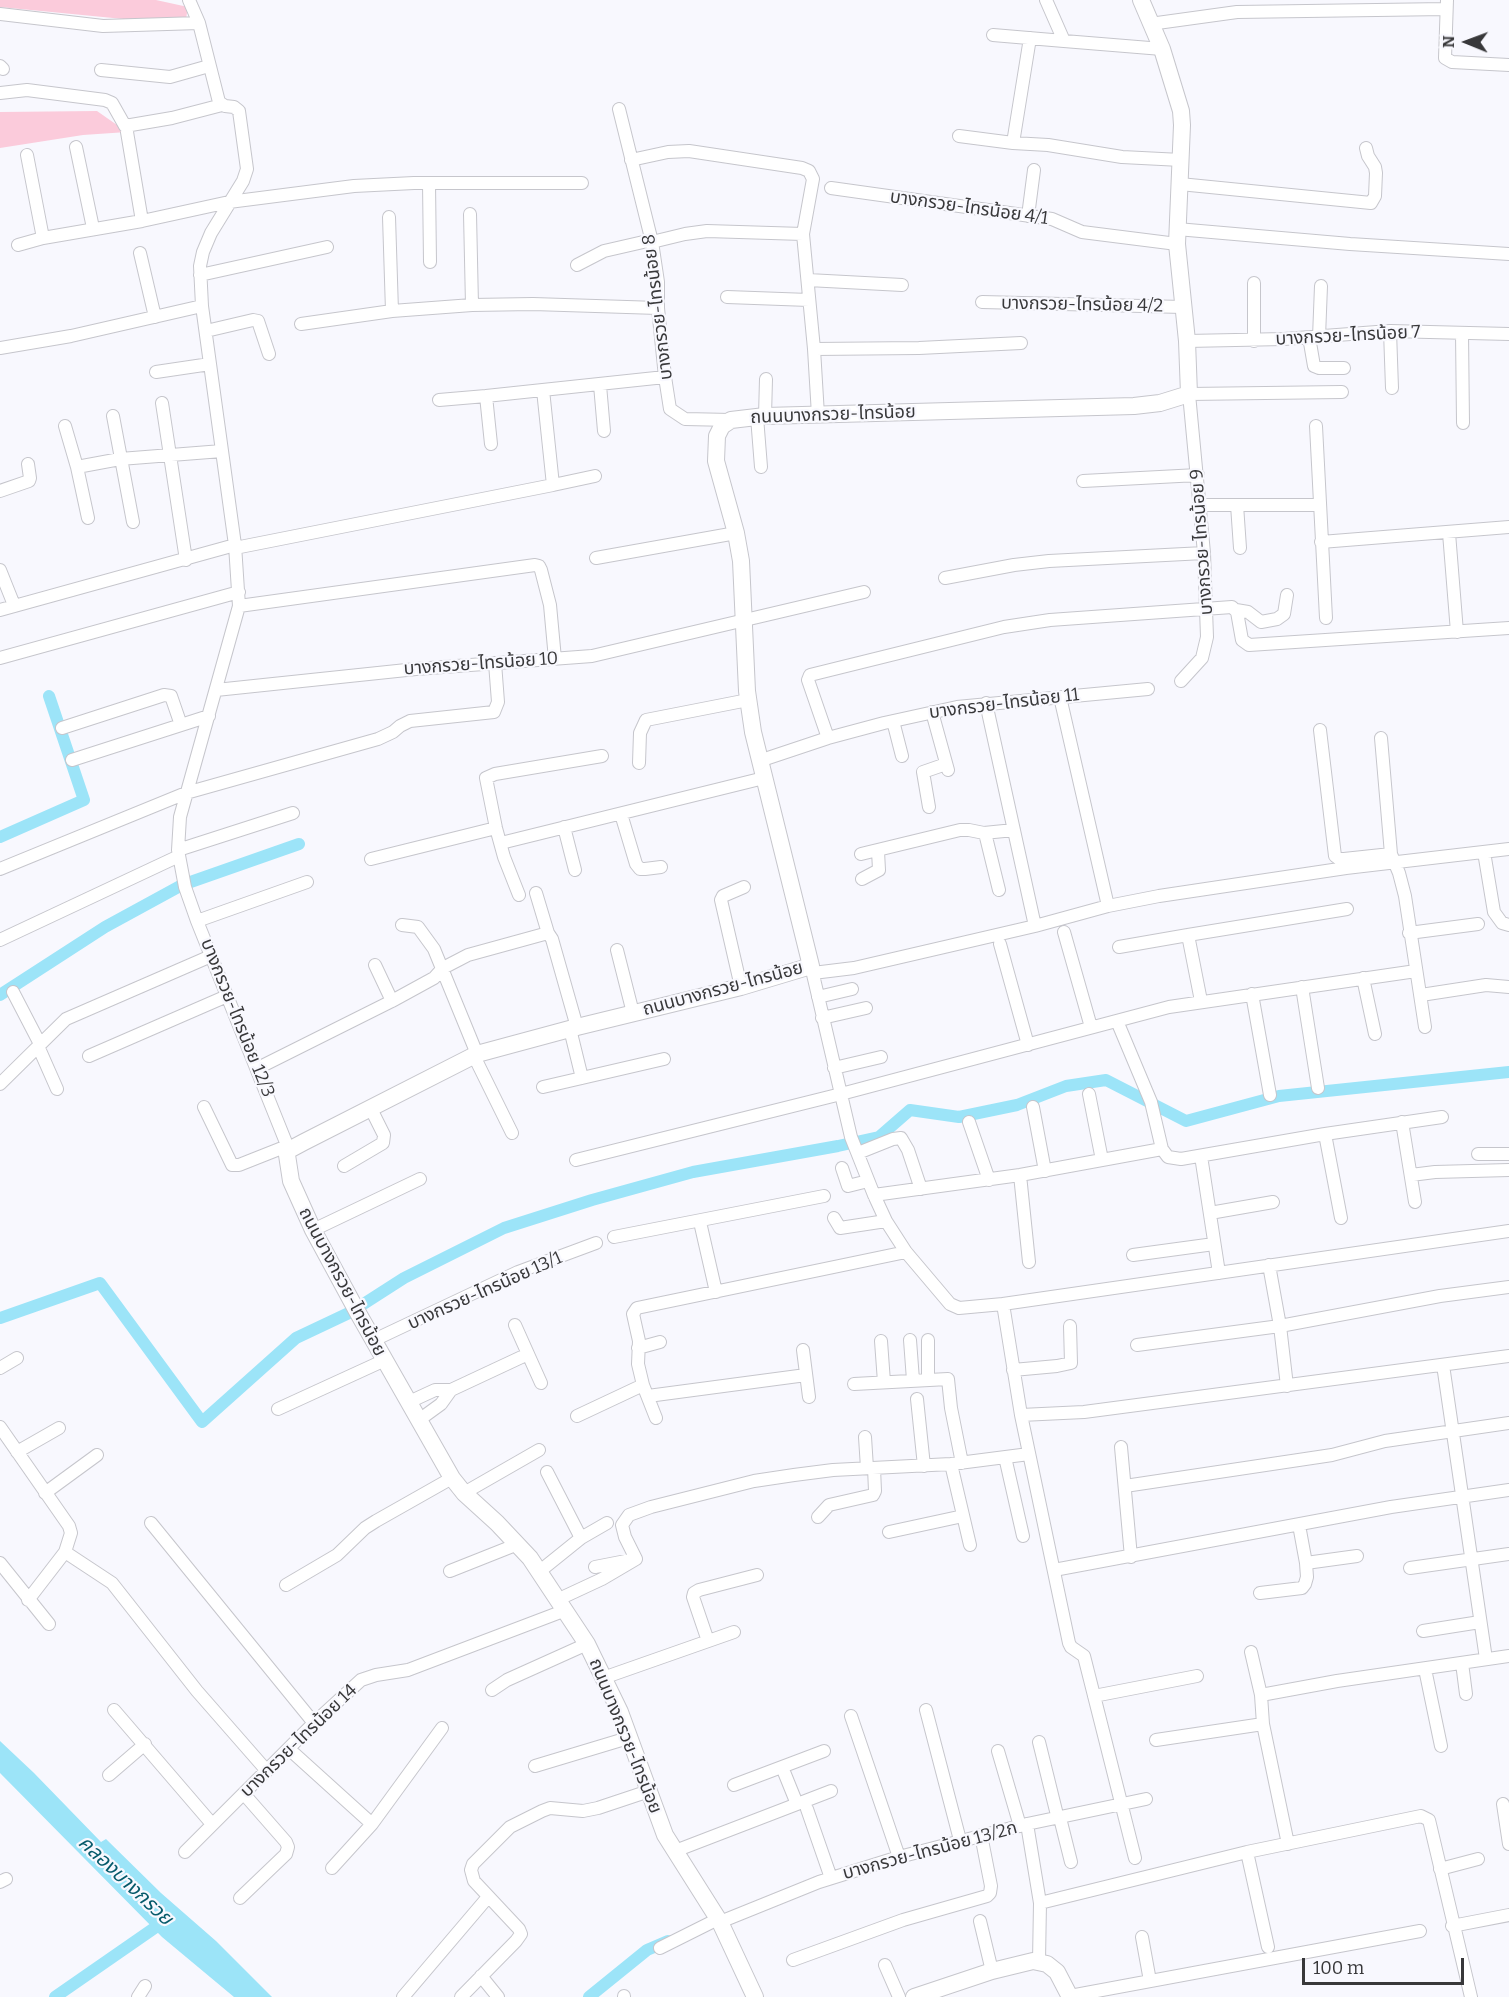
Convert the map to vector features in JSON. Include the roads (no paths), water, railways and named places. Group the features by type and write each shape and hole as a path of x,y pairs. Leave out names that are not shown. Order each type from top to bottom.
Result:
{"main road":[{"path":"1141,0 1161,50 1181,111 1177,236 1187,341 1189,394"},
{"name":"ถนนบางกรวย-ไทรน้อย","path":"755,1997 719,1921 665,1835 620,1712 587,1644 540,1571 518,1544 464,1493 452,1478 313,1230 291,1181 286,1161 288,1148 371,1109 476,1055 573,1028 741,987 814,979 759,761 748,700 741,566 736,533 715,450 718,432 722,426 731,420 761,416 1134,406 1160,403 1189,394"},
{"path":"914,1997 992,1971 1020,1963 1039,1961 1057,1972 1070,1997"}],"street":[{"path":"0,93 27,90 105,100 112,103 125,126 172,118 222,105 216,95 199,23 189,0"},
{"path":"1046,0 1064,41"},
{"path":"1150,24 1237,12 1447,4 1444,51 1448,61 1509,65"},
{"path":"0,14 103,26 199,23"},
{"path":"993,35 1161,50"},
{"path":"1013,143 1030,38"},
{"path":"101,70 170,77 209,66"},
{"name":"บางกรวย-ไทรน้อย 12/3","path":"222,105 234,107 239,111 247,169 243,181 211,233 203,252 200,275 202,306 235,546 239,592 238,606 216,690 186,793 178,829 178,853 197,921 258,1068 288,1148"},
{"name":"บางกรวย-ไทรน้อย 8","path":"619,108 652,241 670,410 685,419 731,420"},
{"path":"127,132 142,221"},
{"path":"959,136 1048,145 1129,157 1181,160"},
{"path":"76,147 93,228"},
{"path":"1180,184 1371,203 1375,196 1376,167 1368,156 1366,148"},
{"path":"631,160 668,152 689,151 802,168 809,171 813,179 802,234 808,280 818,415"},
{"path":"27,156 43,238"},
{"path":"1028,216 1034,170"},
{"path":"429,183 430,262"},
{"path":"18,245 43,238 142,221 229,202 354,186 429,183 582,183"},
{"name":"บางกรวย-ไทรน้อย 4/1","path":"831,188 1052,219 1082,232 1350,244 1509,254"},
{"path":"470,214 472,305"},
{"path":"389,217 392,311"},
{"path":"577,265 604,251 685,234 707,231 802,234"},
{"path":"200,275 327,247"},
{"path":"140,253 155,317"},
{"path":"808,280 902,285"},
{"path":"1254,283 1254,341"},
{"path":"1321,286 1314,337 1314,366 1344,368"},
{"path":"727,297 809,300"},
{"name":"บางกรวย-ไทรน้อย 4/2","path":"982,302 1183,307"},
{"path":"301,324 392,311 472,305 533,304 658,308"},
{"path":"0,348 71,336 202,306"},
{"path":"206,331 258,321 269,354"},
{"path":"1390,331 1392,388"},
{"name":"บางกรวย-ไทรน้อย 7","path":"1187,341 1254,341 1390,331 1509,334"},
{"path":"1462,333 1463,423"},
{"path":"814,348 920,348 1021,343"},
{"path":"156,372 210,364"},
{"path":"439,400 665,377"},
{"path":"761,467 761,416 766,379"},
{"path":"600,385 604,431"},
{"path":"543,390 553,485"},
{"path":"1189,394 1342,392"},
{"name":"บางกรวย-ไทรน้อย 9","path":"1181,681 1198,664 1205,650 1207,608 1201,505 1189,394"},
{"path":"486,396 491,444"},
{"path":"162,403 186,560"},
{"path":"113,416 133,522"},
{"path":"65,426 88,518"},
{"path":"1316,426 1326,618"},
{"path":"77,467 120,459 222,451"},
{"path":"0,491 28,481 30,478 28,464"},
{"path":"1083,481 1198,475"},
{"path":"0,610 235,546 595,477"},
{"path":"1201,505 1319,505"},
{"path":"1237,505 1240,548"},
{"path":"1321,542 1509,527"},
{"path":"596,558 736,533"},
{"path":"1449,533 1457,632"},
{"path":"945,578 1049,561 1204,553"},
{"path":"238,606 535,565 541,570 550,605 555,659"},
{"path":"0,570 14,605"},
{"path":"0,658 239,592"},
{"name":"บางกรวย-ไทรน้อย 10","path":"216,690 352,675 608,654 864,592"},
{"path":"828,738 808,680 814,672 1004,627 1050,620 1232,607 1248,612 1261,622 1277,619 1284,614 1287,595"},
{"path":"1236,610 1242,640 1249,645 1509,628"},
{"path":"0,869 186,793 378,739 410,721 494,712 498,702 495,663"},
{"name":"บางกรวย-ไทรน้อย 11","path":"759,761 828,738 932,712 986,703 1148,689"},
{"path":"62,728 164,695 171,696 181,725"},
{"path":"1060,697 1108,906"},
{"path":"639,763 640,733 646,720 748,700"},
{"path":"986,703 1035,926"},
{"path":"929,807 923,772 947,767 932,712"},
{"path":"72,760 209,716"},
{"path":"893,721 902,756"},
{"path":"1320,730 1335,855 1339,859 1395,864"},
{"path":"1381,738 1395,864 1405,896 1425,1027"},
{"path":"519,895 496,828 486,781 488,775 602,756"},
{"path":"501,843 764,778"},
{"path":"0,940 178,853 293,813"},
{"path":"621,814 638,867 645,869 661,867"},
{"path":"564,827 575,870"},
{"path":"371,859 496,828"},
{"path":"861,854 960,830 985,833 1014,830"},
{"path":"985,833 999,890"},
{"path":"814,979 1035,926 1108,906 1346,868 1509,849"},
{"path":"862,879 879,870 878,850"},
{"path":"1484,852 1494,912 1502,923 1509,925"},
{"path":"197,921 307,882"},
{"path":"741,987 721,900 744,887"},
{"path":"536,893 548,933 552,939 582,1078"},
{"path":"1119,947 1347,909"},
{"path":"1409,933 1478,924"},
{"path":"402,925 412,925 422,931 434,949 476,1055 512,1133"},
{"path":"1064,932 1091,1027"},
{"path":"258,1068 392,1001 434,978 443,968 468,955 548,933"},
{"path":"1188,935 1201,1002"},
{"path":"1000,944 1028,1045"},
{"path":"617,950 633,1013"},
{"path":"0,1084 66,1019 211,956"},
{"path":"375,965 392,1001"},
{"path":"576,1160 841,1094 1169,1007 1416,971"},
{"path":"1364,978 1375,1034"},
{"path":"814,979 852,989"},
{"path":"814,979 834,1068 855,1146 868,1181 886,1221 906,1252 950,1304 964,1309 1003,1304 1509,1231"},
{"path":"1420,995 1486,985 1509,987"},
{"path":"1302,987 1318,1088"},
{"path":"13,992 57,1089"},
{"path":"1252,994 1270,1095"},
{"path":"89,1056 227,996"},
{"path":"822,1018 866,1008"},
{"path":"1117,1021 1151,1102 1162,1149 1173,1160 1325,1134 1442,1118"},
{"path":"834,1068 881,1057"},
{"path":"543,1087 664,1059"},
{"path":"1089,1094 1102,1160"},
{"path":"204,1107 232,1165 239,1165 288,1148"},
{"path":"1033,1107 1045,1171"},
{"path":"344,1166 383,1143 384,1135 371,1109"},
{"path":"969,1122 988,1179"},
{"path":"1402,1122 1415,1202"},
{"path":"1325,1134 1341,1218"},
{"path":"855,1146 901,1138 908,1150 921,1189"},
{"path":"874,1195 1020,1175 1162,1149"},
{"path":"1478,1155 1509,1154"},
{"path":"1201,1156 1219,1273"},
{"path":"842,1168 848,1186 868,1181"},
{"path":"1411,1175 1509,1170"},
{"path":"1020,1175 1029,1262"},
{"path":"313,1230 420,1179"},
{"path":"614,1238 824,1196"},
{"path":"1210,1213 1273,1202"},
{"path":"834,1218 840,1228 886,1221"},
{"path":"700,1222 716,1292"},
{"name":"บางกรวย-ไทรน้อย 13/1","path":"374,1340 518,1272 596,1244"},
{"path":"1133,1255 1214,1244"},
{"path":"656,1418 638,1364 638,1334 633,1314 637,1308 906,1252"},
{"path":"1269,1265 1280,1326 1287,1386"},
{"path":"1137,1345 1280,1326 1440,1296 1509,1287"},
{"path":"1003,1304 1021,1415 1069,1643 1086,1662 1135,1858"},
{"path":"515,1325 541,1383"},
{"path":"1013,1370 1071,1363 1070,1326"},
{"path":"910,1340 913,1380"},
{"path":"928,1340 928,1379"},
{"path":"881,1341 884,1382"},
{"path":"638,1348 660,1342"},
{"path":"803,1350 809,1398"},
{"path":"409,1402 435,1390 451,1390 528,1354"},
{"path":"1021,1415 1084,1412 1509,1356"},
{"path":"0,1368 17,1358"},
{"path":"278,1409 385,1360"},
{"path":"1443,1365 1486,1659"},
{"path":"577,1416 645,1390 806,1376"},
{"path":"854,1384 945,1378 950,1381 956,1463 963,1516 970,1545"},
{"path":"419,1420 441,1404 451,1390"},
{"path":"917,1399 924,1466"},
{"path":"1125,1486 1332,1455 1385,1441 1509,1422"},
{"path":"0,1427 69,1526 71,1539 65,1552 28,1600"},
{"path":"17,1452 59,1428"},
{"path":"818,1517 829,1505 873,1496 875,1491 865,1437"},
{"path":"1121,1447 1131,1557"},
{"path":"464,1493 539,1450"},
{"path":"595,1567 636,1560 622,1525 624,1520 637,1512 754,1481 833,1470 924,1466 1029,1454"},
{"path":"45,1493 97,1455"},
{"path":"1005,1457 1023,1536"},
{"path":"547,1472 580,1538"},
{"path":"286,1585 337,1555 370,1525 452,1478"},
{"path":"1054,1570 1390,1508 1509,1490"},
{"path":"889,1532 963,1516"},
{"path":"151,1523 314,1723"},
{"path":"540,1571 580,1538 607,1523"},
{"path":"1260,1593 1302,1588 1305,1584 1306,1563 1299,1525"},
{"path":"450,1571 518,1544"},
{"path":"65,1552 112,1583 197,1691 267,1771"},
{"path":"1410,1568 1509,1554"},
{"path":"1306,1563 1357,1556"},
{"name":"บางกรวย-ไทรน้อย 14","path":"185,1852 314,1723 361,1680 408,1670 562,1604 636,1560"},
{"path":"0,1563 49,1624"},
{"path":"708,1641 693,1597 694,1593 757,1575"},
{"path":"1424,1631 1480,1622"},
{"path":"603,1678 734,1632"},
{"path":"492,1690 507,1680 587,1644"},
{"path":"1251,1652 1261,1695 1263,1724 1288,1844"},
{"path":"1261,1695 1337,1681 1509,1656"},
{"path":"1462,1663 1466,1694"},
{"path":"1425,1669 1441,1746"},
{"path":"1094,1696 1197,1676"},
{"path":"114,1710 212,1824"},
{"path":"926,1710 960,1840"},
{"path":"851,1716 899,1857"},
{"path":"1156,1740 1263,1724"},
{"path":"332,1868 372,1824 442,1728"},
{"path":"535,1766 628,1738"},
{"path":"1039,1742 1071,1862"},
{"path":"109,1775 145,1744"},
{"path":"290,1749 372,1824"},
{"path":"734,1785 824,1751"},
{"path":"998,1751 1036,1868 1040,1903 1039,1961"},
{"path":"782,1767 802,1806 831,1878"},
{"path":"461,1997 521,1934 471,1876 471,1868 491,1845 519,1821 550,1808 583,1811 649,1791"},
{"path":"675,1851 802,1806 831,1791"},
{"path":"240,1898 286,1854 288,1847 244,1794"},
{"name":"บางกรวย-ไทรน้อย 13/2ก","path":"660,1948 719,1921 831,1878 899,1857 1023,1825 1146,1799"},
{"path":"1503,1804 1509,1844"},
{"path":"1040,1903 1247,1852 1422,1816 1429,1820 1452,1926 1471,1997"},
{"path":"794,1960 903,1920 987,1896 991,1886 981,1835"},
{"path":"1247,1852 1268,1947"},
{"path":"1440,1869 1478,1859"},
{"path":"403,1997 488,1897"},
{"path":"1452,1926 1509,1915"},
{"path":"980,1921 992,1971"},
{"path":"1070,1997 1420,1931"},
{"path":"1142,1936 1150,1982"},
{"path":"885,1965 899,1997"},
{"path":"481,1976 498,1997"}],"water":[{"name":"คลองบางกรวย","path":"0,1741 101,1842 106,1839 161,1893 216,1941 272,1997 234,1997 162,1937 0,1773"}],"waterway":[{"path":"0,837 84,800 49,696"},
{"path":"0,995 105,927 182,885 299,844"},
{"path":"0,1318 100,1283 202,1422 296,1338 351,1312 404,1278 504,1228 592,1200 693,1172 879,1137 910,1110 959,1117 1017,1105 1066,1086 1106,1080 1186,1121 1279,1096 1509,1072"},
{"name":"คลองบางกรวย","path":"55,1997 166,1920"},
{"path":"589,1997 647,1950 668,1941"}]}
